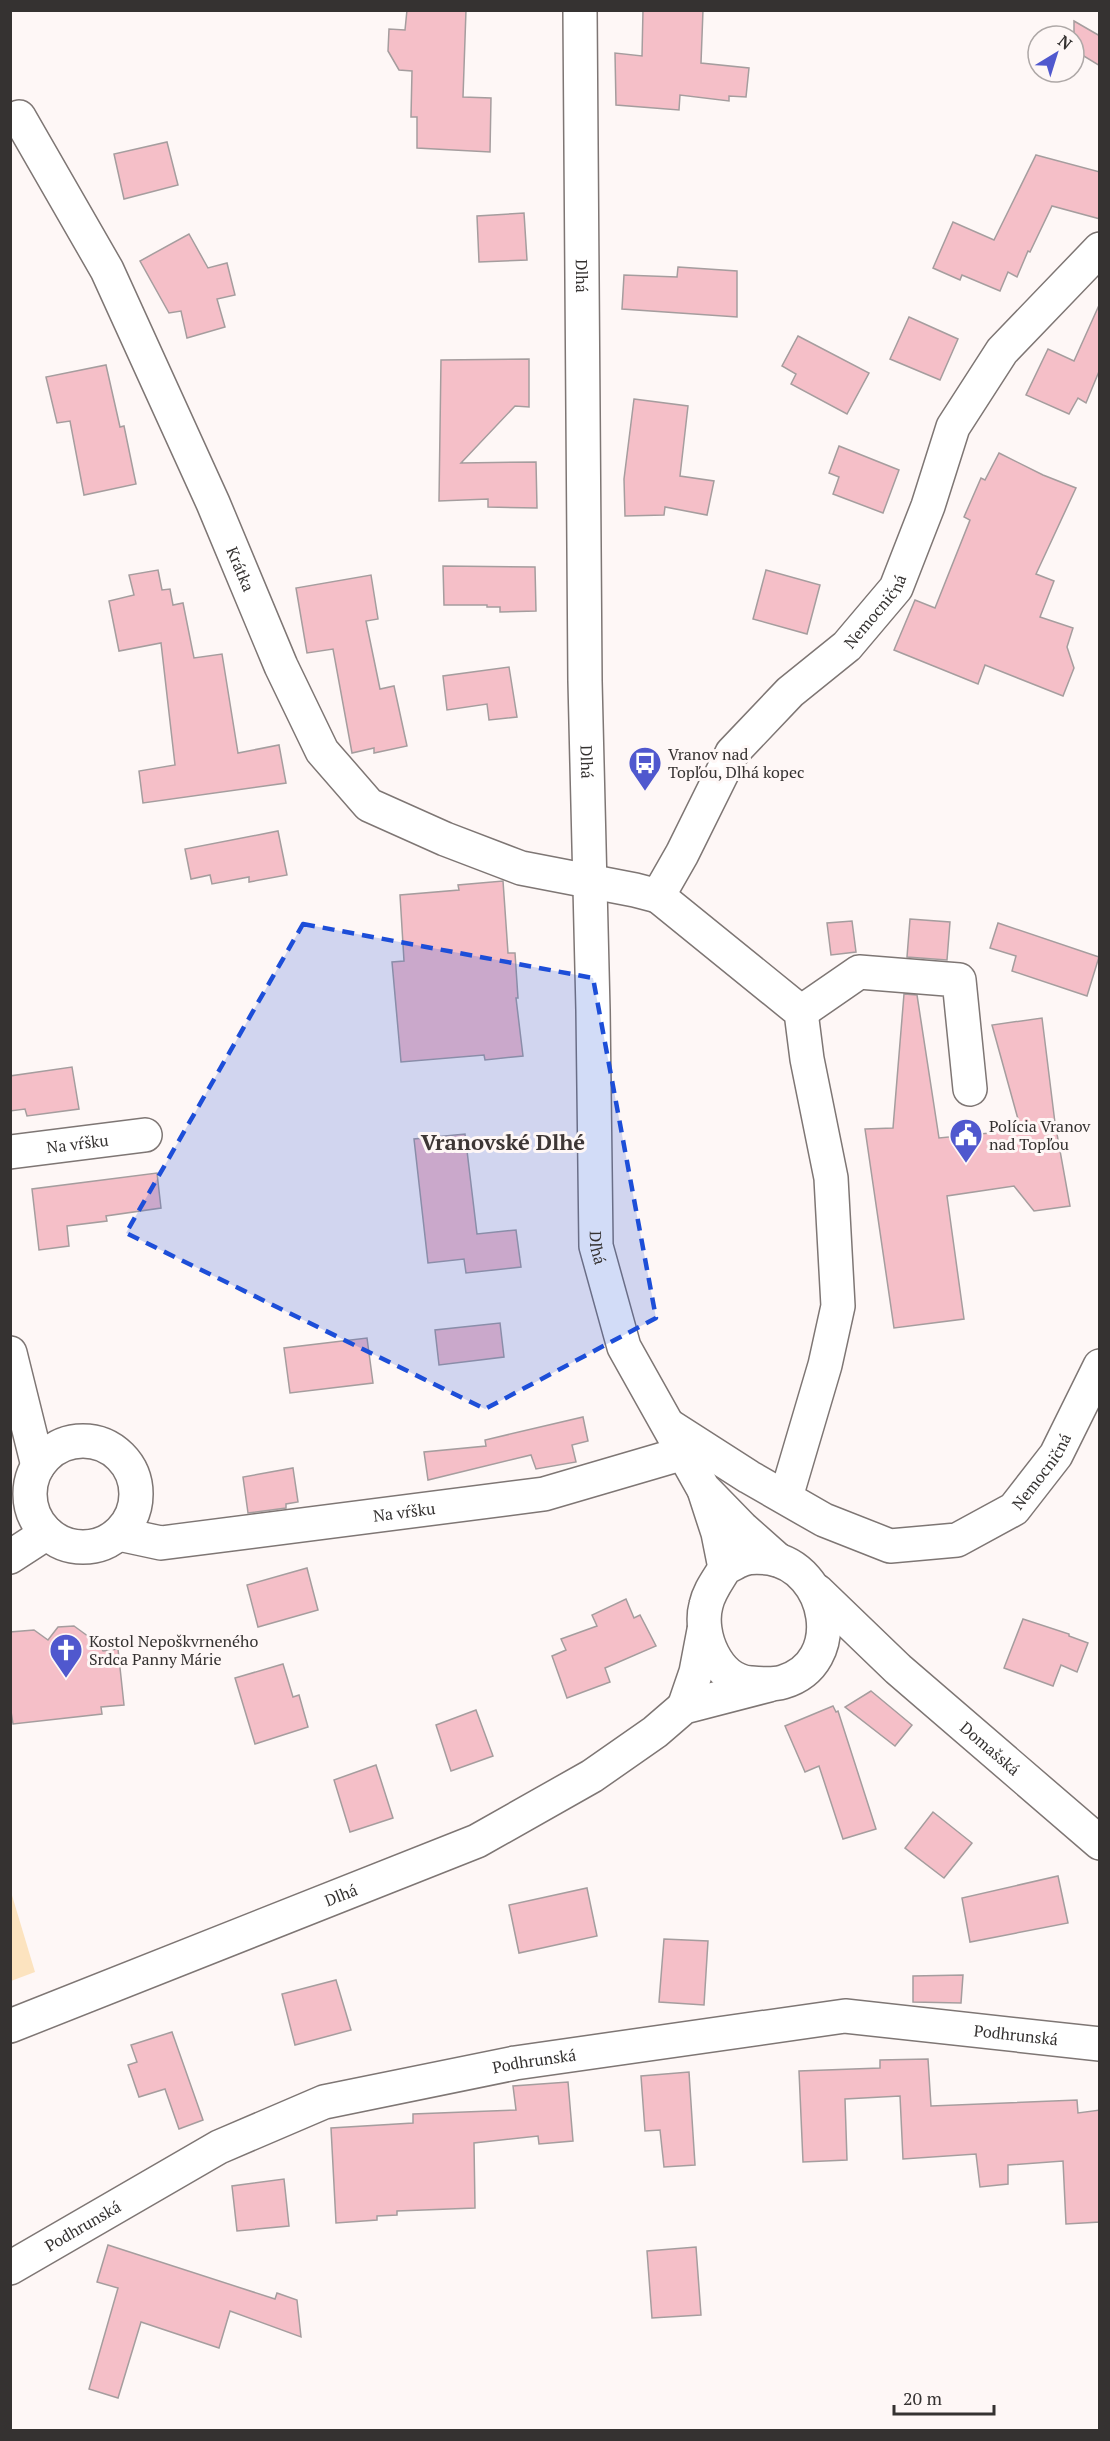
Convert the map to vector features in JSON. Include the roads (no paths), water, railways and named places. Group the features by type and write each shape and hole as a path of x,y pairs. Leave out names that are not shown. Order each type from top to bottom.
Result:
{"street":[{"name":"Dlhá","path":"580,10 585,657 596,1246 624,1347 703,1488"},
{"name":"Krátka","path":"19,117 107,270 213,503 281,666 322,751 369,805 445,839 522,868 589,882"},
{"name":"Nemocničná","path":"658,896 682,854 732,753 790,692 847,646 896,588 928,506 953,427 1002,351 1100,249"},
{"path":"589,882 658,896 801,1012 807,1059 831,1178 838,1306 825,1365 790,1483"},
{"path":"801,1012 859,972 959,980 970,1089"},
{"name":"Na vŕšku","path":"10,1152 145,1135"},
{"path":"10,1353 38,1466"},
{"name":"Nemocničná","path":"749,1477 790,1483 824,1520 890,1546 957,1540 1014,1509 1056,1455 1100,1366"},
{"path":"667,1425 749,1477"},
{"path":"90,1441 109,1448 124,1461 134,1479 136,1499 131,1518 119,1534 109,1541 85,1547 59,1542 38,1522 32,1508 30,1494 32,1479 38,1466 52,1451 70,1443 90,1441"},
{"name":"Na vŕšku","path":"119,1534 161,1543 544,1494 684,1453"},
{"path":"725,1568 718,1533 703,1488 706,1472 716,1467 749,1477"},
{"path":"684,1707 784,1682 797,1676 819,1654 824,1625 822,1606 813,1588 796,1569 778,1560 742,1528 703,1488"},
{"path":"10,1557 47,1533"},
{"path":"684,1707 696,1672 706,1606 725,1568 742,1559 758,1557 778,1560"},
{"name":"Domašská","path":"813,1588 881,1653 1100,1843"},
{"path":"704,1630 711,1652 725,1672 746,1683 770,1685"},
{"path":"819,1654 847,1650 881,1653"},
{"name":"Dlhá","path":"10,2026 477,1841 592,1776 655,1732 684,1707"},
{"name":"Podhrunská","path":"10,2268 219,2147 324,2102 515,2063 845,2016 1100,2044"}],"place":[{"name":"Vranov nad Topľou, Dlhá kopec","path":"645,792"},
{"name":"Polícia Vranov nad Topľou","path":"966,1164"},
{"name":"Kostol Nepoškvrneného Srdca Panny Márie","path":"66,1679"}],"district":[{"name":"Vranovské Dlhé","path":"503,1141"}]}
